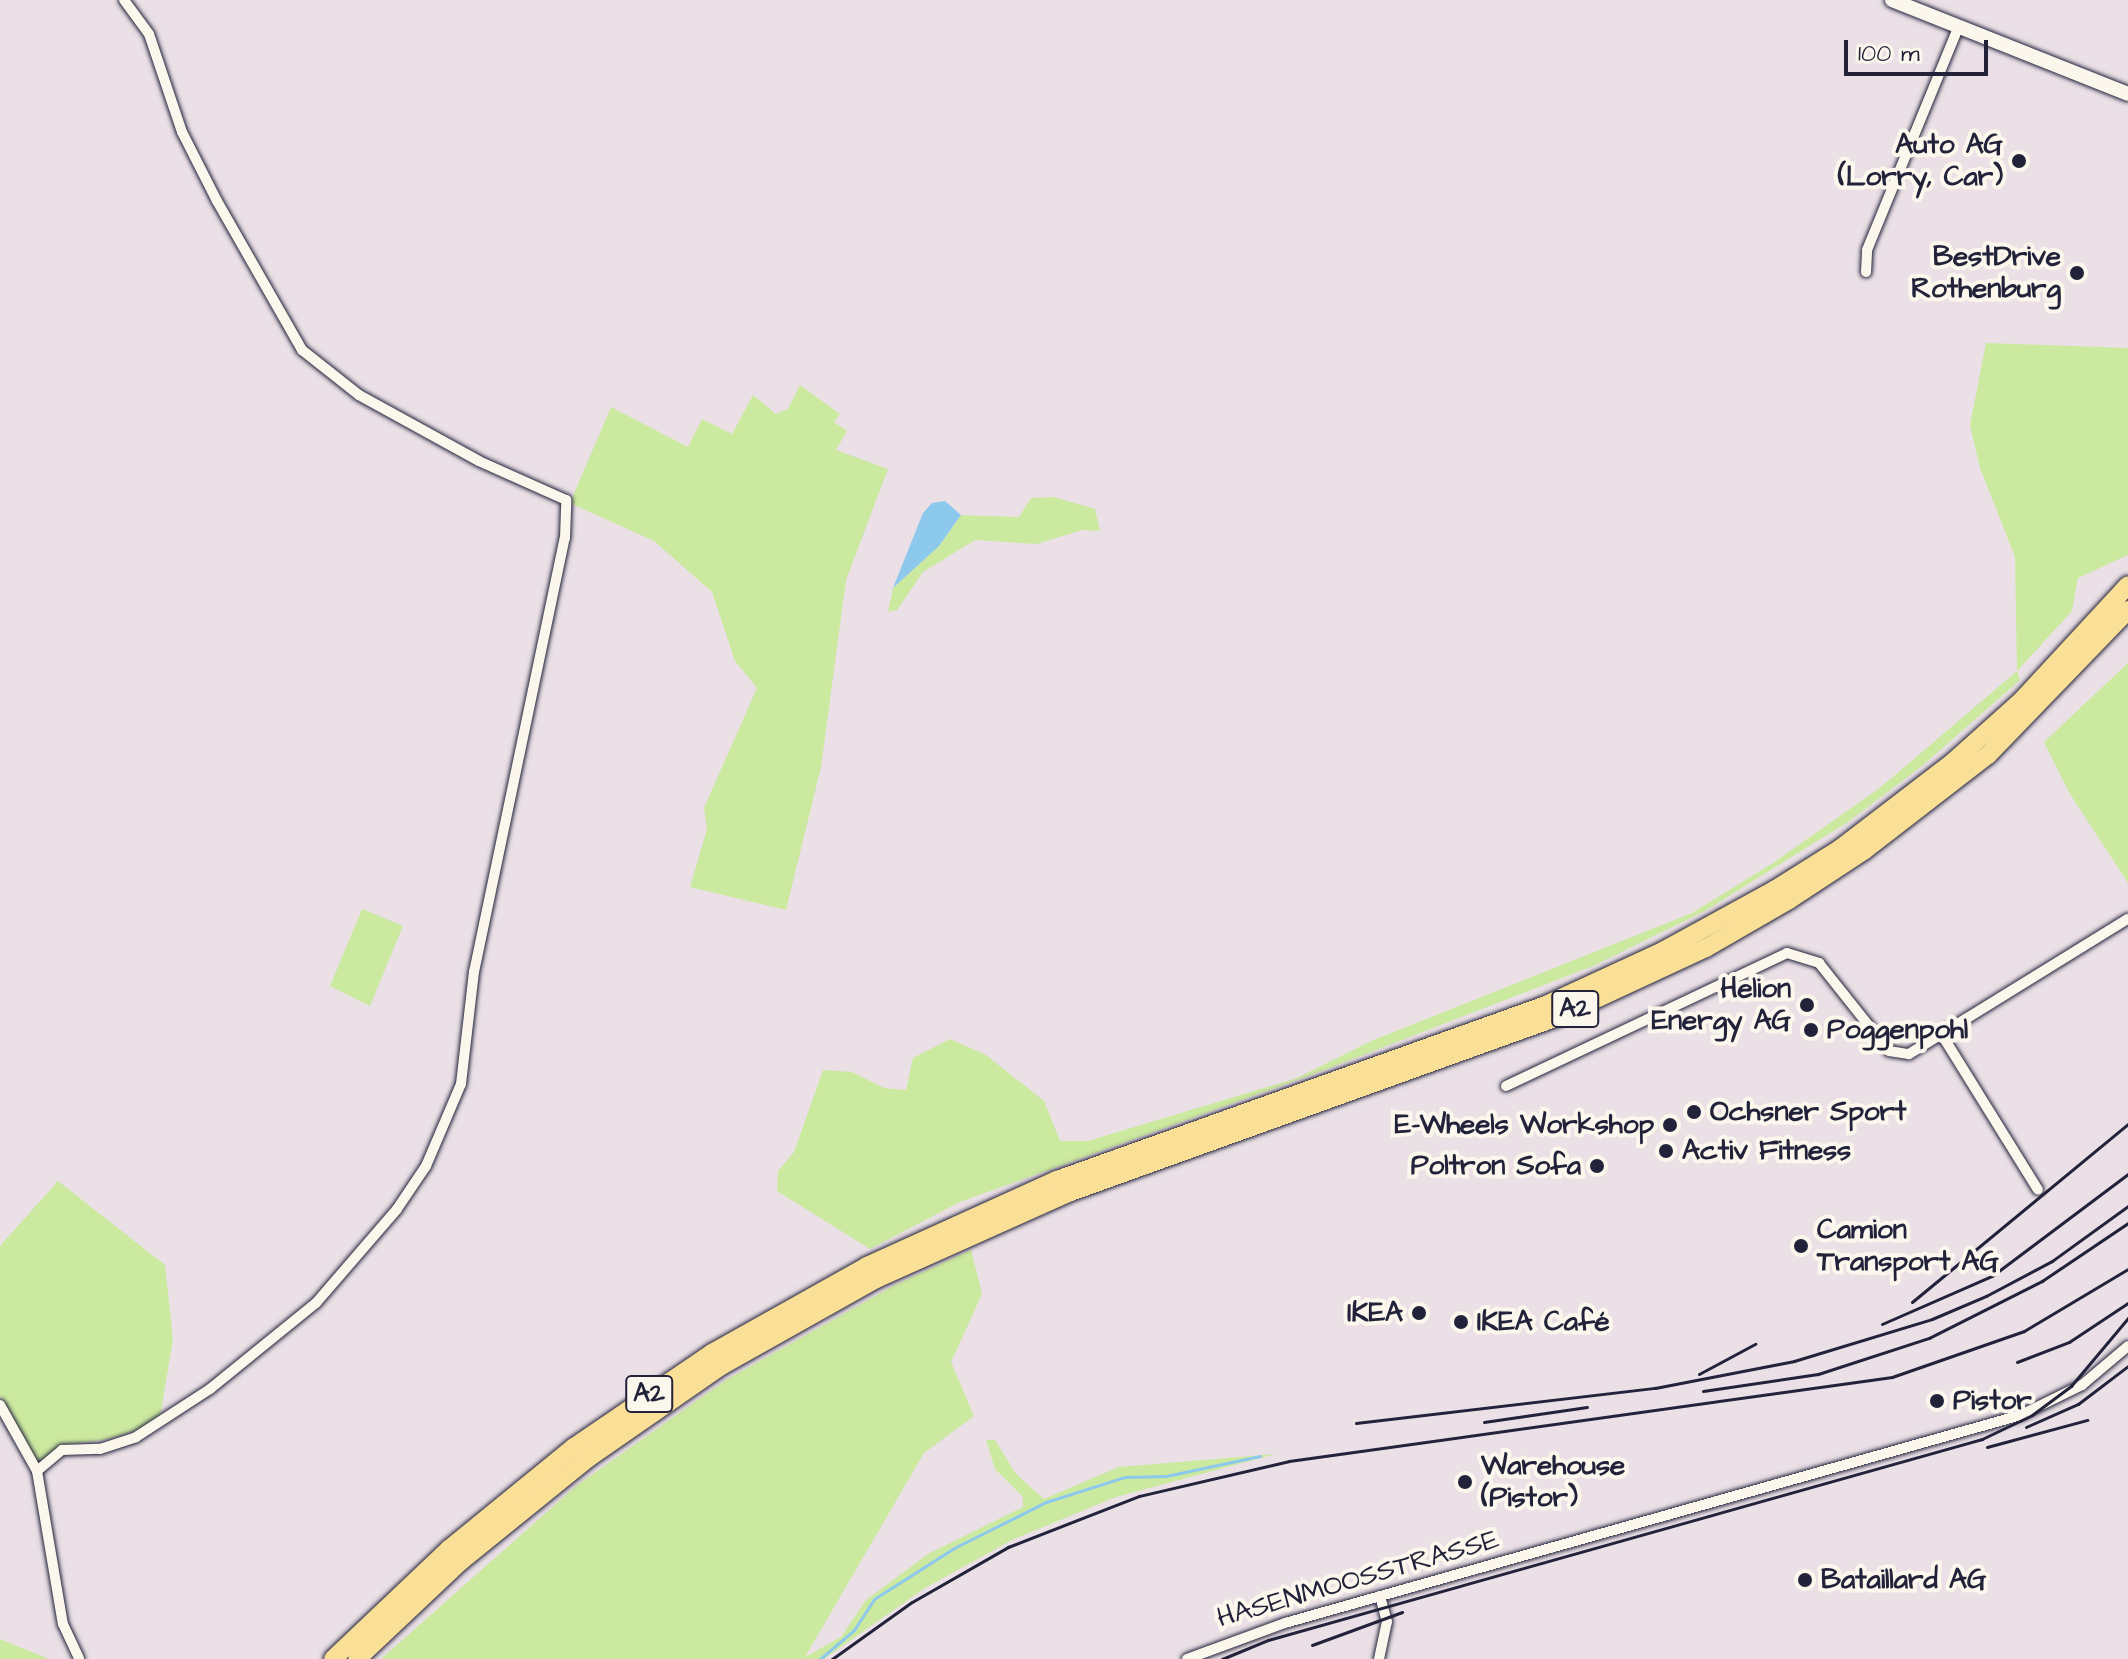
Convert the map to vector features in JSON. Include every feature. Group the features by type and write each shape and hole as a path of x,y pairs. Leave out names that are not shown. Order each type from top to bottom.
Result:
{"highway":[{"name":"A2","path":"333,1659 449,1549 574,1447 712,1353 867,1266 1057,1180 1546,1005 1676,945 1774,890 1841,848 1953,762 2022,700 2128,585"},
{"name":"A2","path":"357,1659 461,1561 587,1459 723,1365 876,1279 1068,1193 1555,1018 1650,976 1775,908 1865,850 1988,755 2128,610"}],"main road":[{"path":"1892,0 2128,94"}],"street":[{"path":"37,1471 62,1450 111,1446 161,1424 287,1328 341,1278 426,1166 461,1084 474,972 565,538 566,500 479,461 359,395 302,350 182,132 149,34 124,0"},
{"path":"1866,272 1867,250 1958,28"},
{"path":"1506,1086 1787,953 1819,963 1891,1053 1909,1054 2128,919"},
{"path":"1942,1035 2038,1190"},
{"name":"HASENMOOSSTRASSE","path":"1187,1659 1244,1635 2021,1415 2082,1385 2128,1346"},
{"path":"0,1405 37,1471 63,1624 79,1659"},
{"path":"1379,1659 1387,1622 1380,1596"}],"green space":[{"path":"1986,343 2128,348 2128,555 2078,578 2072,611 2017,671 2015,557 1980,468 1970,425"},
{"path":"800,385 840,414 834,422 847,431 836,450 888,469 846,580 821,767 786,910 690,887 707,829 704,808 757,688 735,661 712,592 654,541 570,503 611,407 688,447 702,419 732,434 753,395 776,414 788,409"},
{"path":"1054,497 1095,509 1100,531 1082,530 1037,544 975,540 923,572 897,610 888,612 893,588 939,546 961,515 1019,517 1031,498"},
{"path":"2128,663 2128,883 2070,794 2044,742"},
{"path":"2017,671 2020,680 1922,766 1848,822 1705,911 1593,966 1327,1069 960,1202 870,1249 777,1191 778,1171 794,1152 823,1070 852,1072 884,1088 906,1090 913,1058 950,1039 986,1055 1044,1101 1060,1141 1088,1141 1297,1078 1371,1041 1692,913 1773,863 1881,787"},
{"path":"362,909 403,926 370,1006 330,986"},
{"path":"58,1181 165,1265 173,1339 159,1423 109,1439 63,1445 38,1464 0,1396 0,1246"},
{"path":"971,1250 982,1294 951,1362 974,1416 924,1453 805,1657 841,1637 866,1600 928,1554 1023,1507 1023,1497 995,1469 986,1440 995,1440 1016,1474 1044,1499 1119,1467 1276,1454 1116,1497 1012,1540 925,1588 824,1659 381,1659 576,1486 726,1380 895,1285"},
{"path":"0,1639 49,1659 0,1659"}],"water":[{"path":"945,501 961,515 939,546 893,588 923,513 932,503"}],"waterway":[{"path":"820,1659 854,1630 874,1599 954,1548 1046,1502 1125,1477 1166,1476 1260,1456"}],"railway":[{"path":"1912,1302 2128,1124"},
{"path":"1882,1324 1992,1276 2128,1174"},
{"path":"1356,1423 1655,1388 1794,1361 1932,1319 1986,1296 2052,1261 2128,1206"},
{"path":"1703,1391 1818,1374 1929,1338 2042,1281 2128,1223"},
{"path":"832,1659 912,1602 1008,1547 1139,1496 1289,1461 1892,1377 2024,1331 2128,1269"},
{"path":"2017,1362 2069,1342 2128,1303"},
{"path":"1222,1659 1268,1640 1982,1439 2032,1415 2071,1386 2128,1318"},
{"path":"1699,1374 1755,1344"},
{"path":"2026,1427 2078,1404 2128,1366"},
{"path":"1484,1422 1587,1407"},
{"path":"1987,1447 2087,1420"},
{"path":"1312,1645 1402,1612"}],"place":[{"name":"Auto AG (Lorry, Car)","path":"2019,161"},
{"name":"BestDrive Rothenburg","path":"2077,273"},
{"name":"Helion Energy AG","path":"1807,1005"},
{"name":"Poggenpohl","path":"1811,1030"},
{"name":"Ochsner Sport","path":"1694,1112"},
{"name":"E-Wheels Workshop","path":"1670,1125"},
{"name":"Activ Fitness","path":"1666,1151"},
{"name":"Poltron Sofa","path":"1597,1166"},
{"name":"Camion Transport AG","path":"1801,1246"},
{"name":"IKEA","path":"1419,1313"},
{"name":"IKEA Café","path":"1461,1322"},
{"name":"Pistor","path":"1937,1401"},
{"name":"Warehouse (Pistor)","path":"1465,1482"},
{"name":"Bataillard AG","path":"1805,1580"}]}
